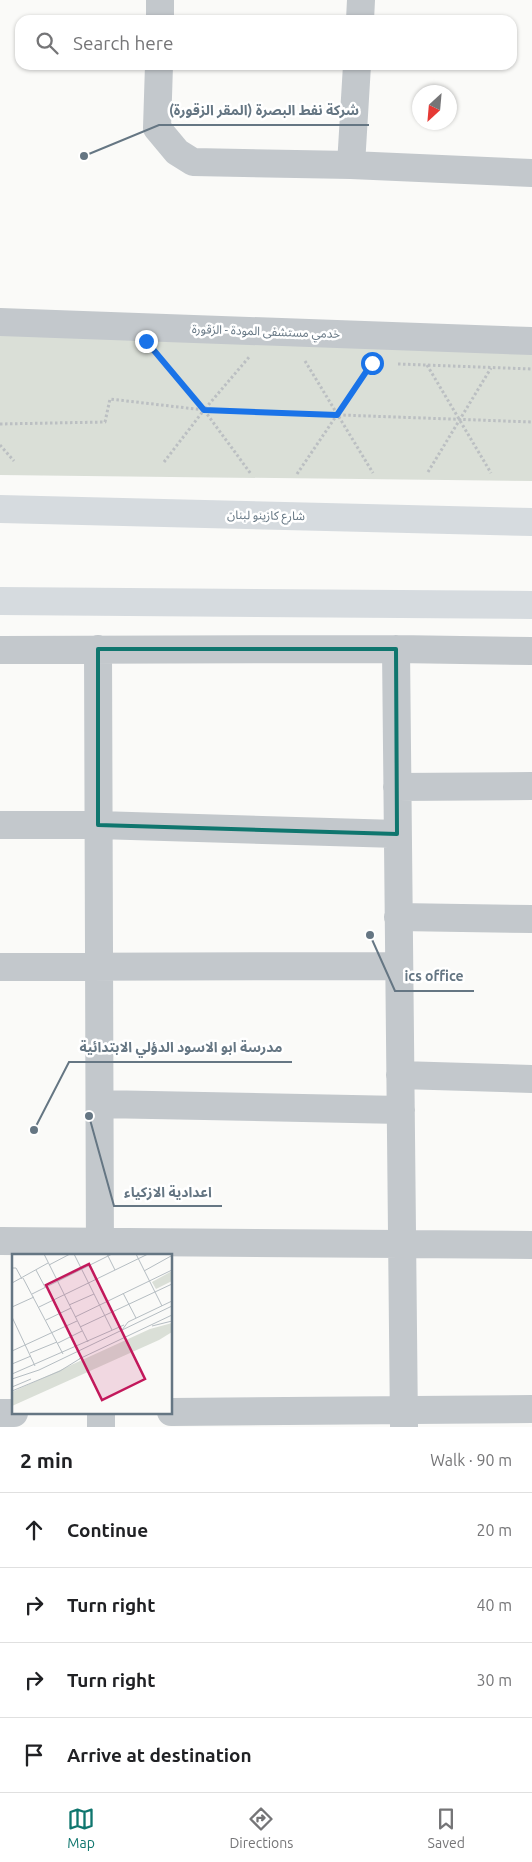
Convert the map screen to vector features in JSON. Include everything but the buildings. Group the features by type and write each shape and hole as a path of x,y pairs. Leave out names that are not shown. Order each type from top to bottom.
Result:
{"main road":[{"name":"شارع كازينو لبنان","path":"0,509 532,522"},
{"path":"0,601 532,605"}],"street":[{"path":"160,0 160,15"},
{"path":"360,15 361,0"},
{"path":"159,70 158,128 177,152 193,162 532,173"},
{"path":"351,166 357,70"},
{"name":"خدمي مستشفى المودة - الزقورة","path":"0,322 532,341"},
{"path":"396,649 404,1419"},
{"path":"0,650 396,649 532,651"},
{"path":"98,650 100,1249"},
{"path":"397,787 532,786"},
{"path":"0,824 397,834"},
{"path":"398,917 532,919"},
{"path":"0,966 399,966"},
{"path":"400,1076 532,1079"},
{"path":"100,1104 401,1110"},
{"path":"0,1241 100,1249 402,1244 532,1245"},
{"path":"172,1412 404,1419 532,1409"},
{"path":"101,1414 101,1427"}],"path":[{"path":"152,348 204,410 251,474"},
{"path":"164,462 204,410 255,350"},
{"path":"305,360 373,473"},
{"path":"297,474 372,363"},
{"path":"427,366 491,473"},
{"path":"428,472 491,368"},
{"path":"0,424 106,422 110,399 204,410 532,422"},
{"path":"0,445 14,461"}],"highlighted area":[{"path":"98,649 396,649 397,834 98,825"}],"shaded area":[{"path":"0,335 532,348 532,481 0,475"}],"place":[{"name":"شركة نفط البصرة (المقر الزقورة)","path":"84,156"},
{"name":"ics office","path":"370,935"},
{"name":"اعدادية الازكياء","path":"89,1116"},
{"name":"مدرسة ابو الاسود الدؤلي الابتدائية","path":"34,1130"}],"route":[{"path":"146,341 204,410 337,415 372,363"}]}
